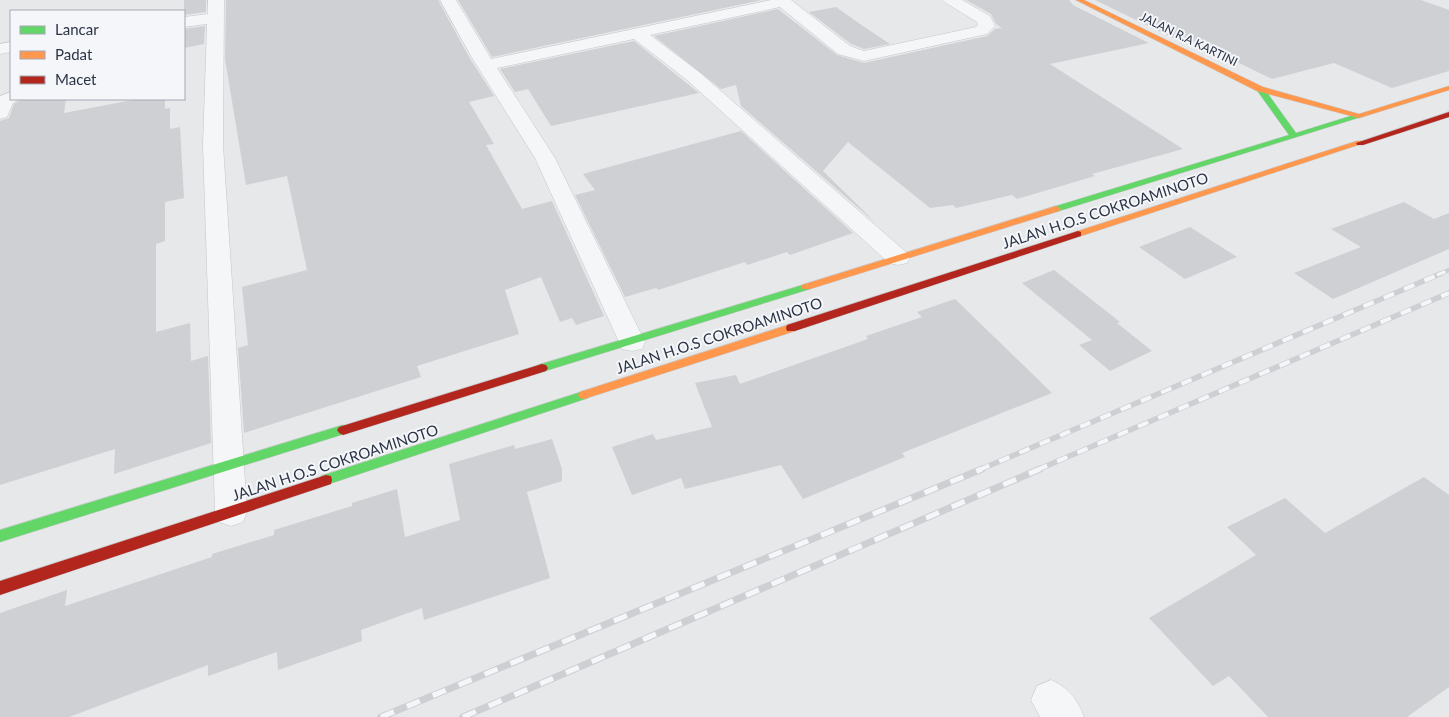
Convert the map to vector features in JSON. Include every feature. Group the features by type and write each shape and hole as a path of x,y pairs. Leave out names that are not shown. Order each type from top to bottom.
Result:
{"main road":[{"name":"JALAN R.A KARTINI","path":"1079,0 1260,89 1359,116"},
{"name":"JALAN H.O.S COKROAMINOTO","path":"0,536 1449,88"},
{"path":"1260,89 1294,136"},
{"name":"JALAN H.O.S COKROAMINOTO","path":"0,588 648,374 1449,114"}],"street":[{"path":"448,0 480,56 488,65 545,158 632,342"},
{"path":"488,65 782,1 844,50 864,56 981,31 987,26 984,20 951,0"},
{"path":"185,22 216,9 213,145 231,512"},
{"path":"637,34 693,76 898,258"}],"building":[{"path":"184,0 206,0 206,12 185,15"},
{"path":"226,0 438,0 469,57 494,96 469,102 494,144 486,145 522,209 552,201 604,316 576,325 572,318 560,322 541,277 505,290 519,334 417,366 421,377 244,433 238,348 248,345 242,287 307,270 287,176 246,185 225,59"},
{"path":"458,0 762,0 492,57"},
{"path":"966,0 1069,0 1073,5 1149,43 1050,64 1183,149 1092,174 1095,176 1017,199 1012,195 956,208 953,205 930,208 848,142 823,171 877,224 741,106 736,85 721,89 654,36 778,9 837,55 864,63 987,36 995,29 1002,28 996,24 991,14"},
{"path":"1095,0 1421,0 1449,10 1449,71 1392,88 1334,63 1272,79 1181,36 1173,38"},
{"path":"836,7 890,44 864,49 851,44 809,12"},
{"path":"205,26 204,44 185,48 185,29"},
{"path":"634,41 699,93 551,126 528,89 515,92 500,69"},
{"path":"20,100 66,100 64,113 133,100 165,100 165,109 170,108 170,129 180,127 184,198 165,202 165,241 156,244 156,332 190,323 191,361 208,356 211,443 114,474 115,449 0,485 0,121 9,118 14,104"},
{"path":"741,131 853,233 790,255 787,252 747,265 745,262 658,290 656,288 625,297 575,195 595,190 583,174"},
{"path":"1404,202 1434,219 1449,213 1449,249 1333,299 1294,273 1361,247 1331,229"},
{"path":"1190,227 1237,257 1185,279 1139,247"},
{"path":"1054,270 1120,322 1117,323 1152,351 1110,371 1079,345 1092,340 1022,283"},
{"path":"955,299 1052,393 902,453 905,457 803,499 781,465 685,489 681,478 632,495 612,447 653,434 656,440 712,427 695,383 736,375 740,384 868,339 866,336 922,317 917,312"},
{"path":"552,439 562,469 562,481 527,492 550,578 424,620 422,608 361,630 362,641 278,670 277,652 208,676 208,665 69,717 0,717 0,613 67,590 65,606 212,557 212,554 274,535 274,530 352,506 352,503 397,489 405,537 460,520 449,464 514,445 515,449"},
{"path":"1424,477 1449,495 1449,687 1407,717 1268,717 1229,676 1213,686 1149,618 1256,555 1227,527 1285,498 1325,533"}],"railway":[{"path":"1437,275 1449,270"},
{"path":"979,470 1440,274"},
{"path":"1037,470 1449,293"},
{"path":"381,717 982,469"},
{"path":"463,717 1040,469"}],"traffic: fast":[{"path":"1260,89 1294,136"},
{"path":"1056,209 1360,116"},
{"path":"542,368 806,287"},
{"path":"326,480 584,395"},
{"path":"0,536 343,430"}],"traffic: slow":[{"path":"1079,0 1260,89 1359,116"},
{"path":"1360,116 1449,88"},
{"path":"1078,234 1360,143"},
{"path":"806,287 1056,209"},
{"path":"584,395 791,328"}],"traffic: jam":[{"path":"1360,143 1449,114"},
{"path":"791,328 1078,234"},
{"path":"343,430 542,368"},
{"path":"0,588 326,480"}]}
